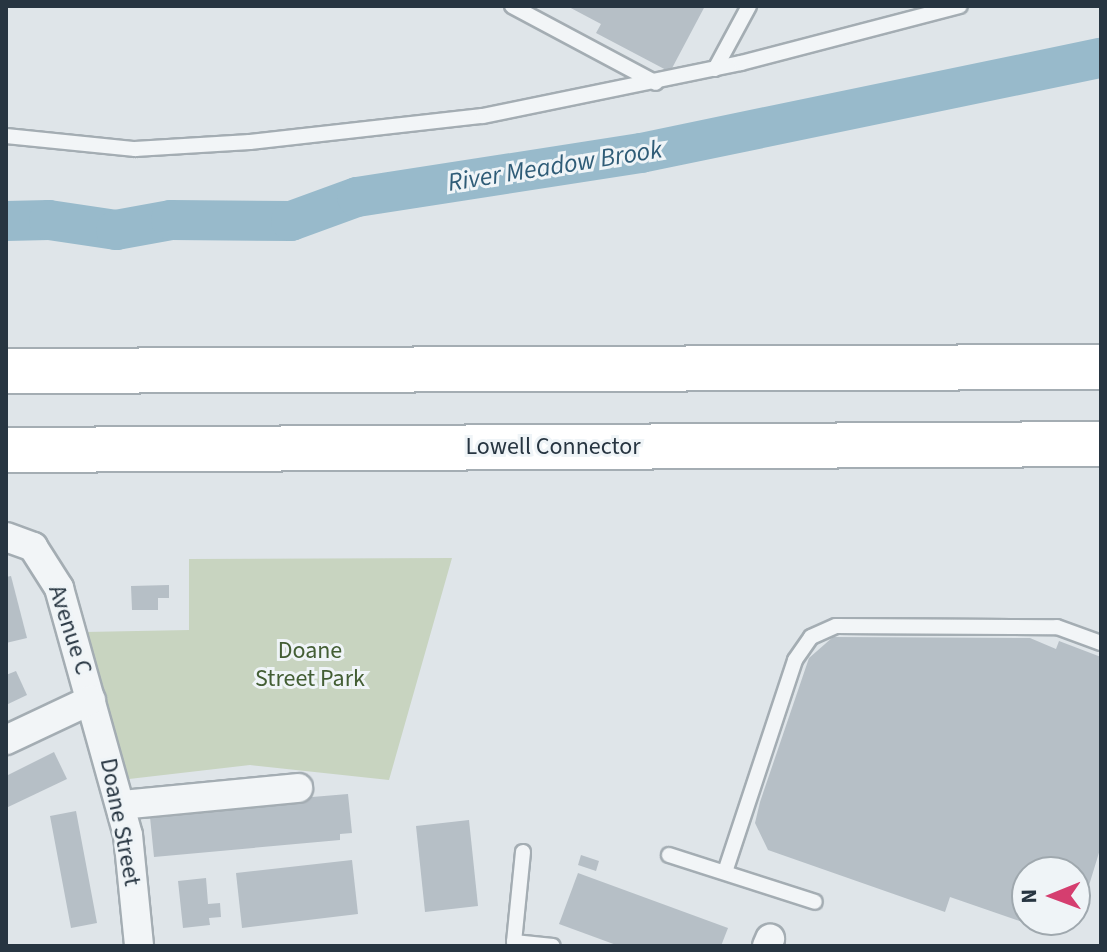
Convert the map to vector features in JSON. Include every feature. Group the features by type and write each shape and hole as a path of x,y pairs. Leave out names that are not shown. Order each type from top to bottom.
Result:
{"highway":[{"path":"6,368 50,371 1101,367"},
{"name":"Lowell Connector","path":"6,452 52,449 1101,444"}],"street":[{"name":"Avenue C","path":"6,537 33,547 46,561 91,700"},
{"path":"6,740 91,700"},
{"name":"Doane Street","path":"91,700 121,805 139,946"},
{"path":"121,805 298,788"}],"lane":[{"path":"512,6 656,83"},
{"path":"715,69 749,6"},
{"path":"6,136 88,148 250,142 483,116 656,83 960,6"},
{"path":"725,872 795,660 811,637 836,626 1057,627 1101,643"},
{"path":"523,852 514,942 553,946"},
{"path":"669,855 815,902"}],"green space":[{"name":"Doane Street Park","path":"452,558 389,780 250,765 129,779 85,632 189,630 189,559"}],"building":[{"path":"567,6 705,6 670,72 596,33 601,24"},
{"path":"11,576 27,638 6,643 6,577"},
{"path":"169,585 169,598 158,598 158,610 132,610 131,586"},
{"path":"833,637 1030,638 1056,649 1059,641 1101,657 1101,846 1091,879 1091,856 1011,856 1011,918 950,897 945,912 768,850 755,823 809,658"},
{"path":"16,671 27,695 6,705 6,675"},
{"path":"54,752 67,779 6,808 6,776"},
{"path":"312,792 312,797 348,794 352,833 340,834 340,840 154,857 149,807"},
{"path":"76,811 97,923 71,928 50,816"},
{"path":"469,820 478,906 425,912 416,826"},
{"path":"581,855 599,861 596,871 578,865"},
{"path":"352,860 358,914 242,928 236,873"},
{"path":"578,873 728,928 721,946 619,946 559,924"},
{"path":"206,878 208,904 220,903 221,917 209,918 210,925 183,928 178,881"}],"waterway":[{"name":"River Meadow Brook","path":"6,221 49,220 116,230 171,220 291,221 357,197 641,153 1101,58"}]}
